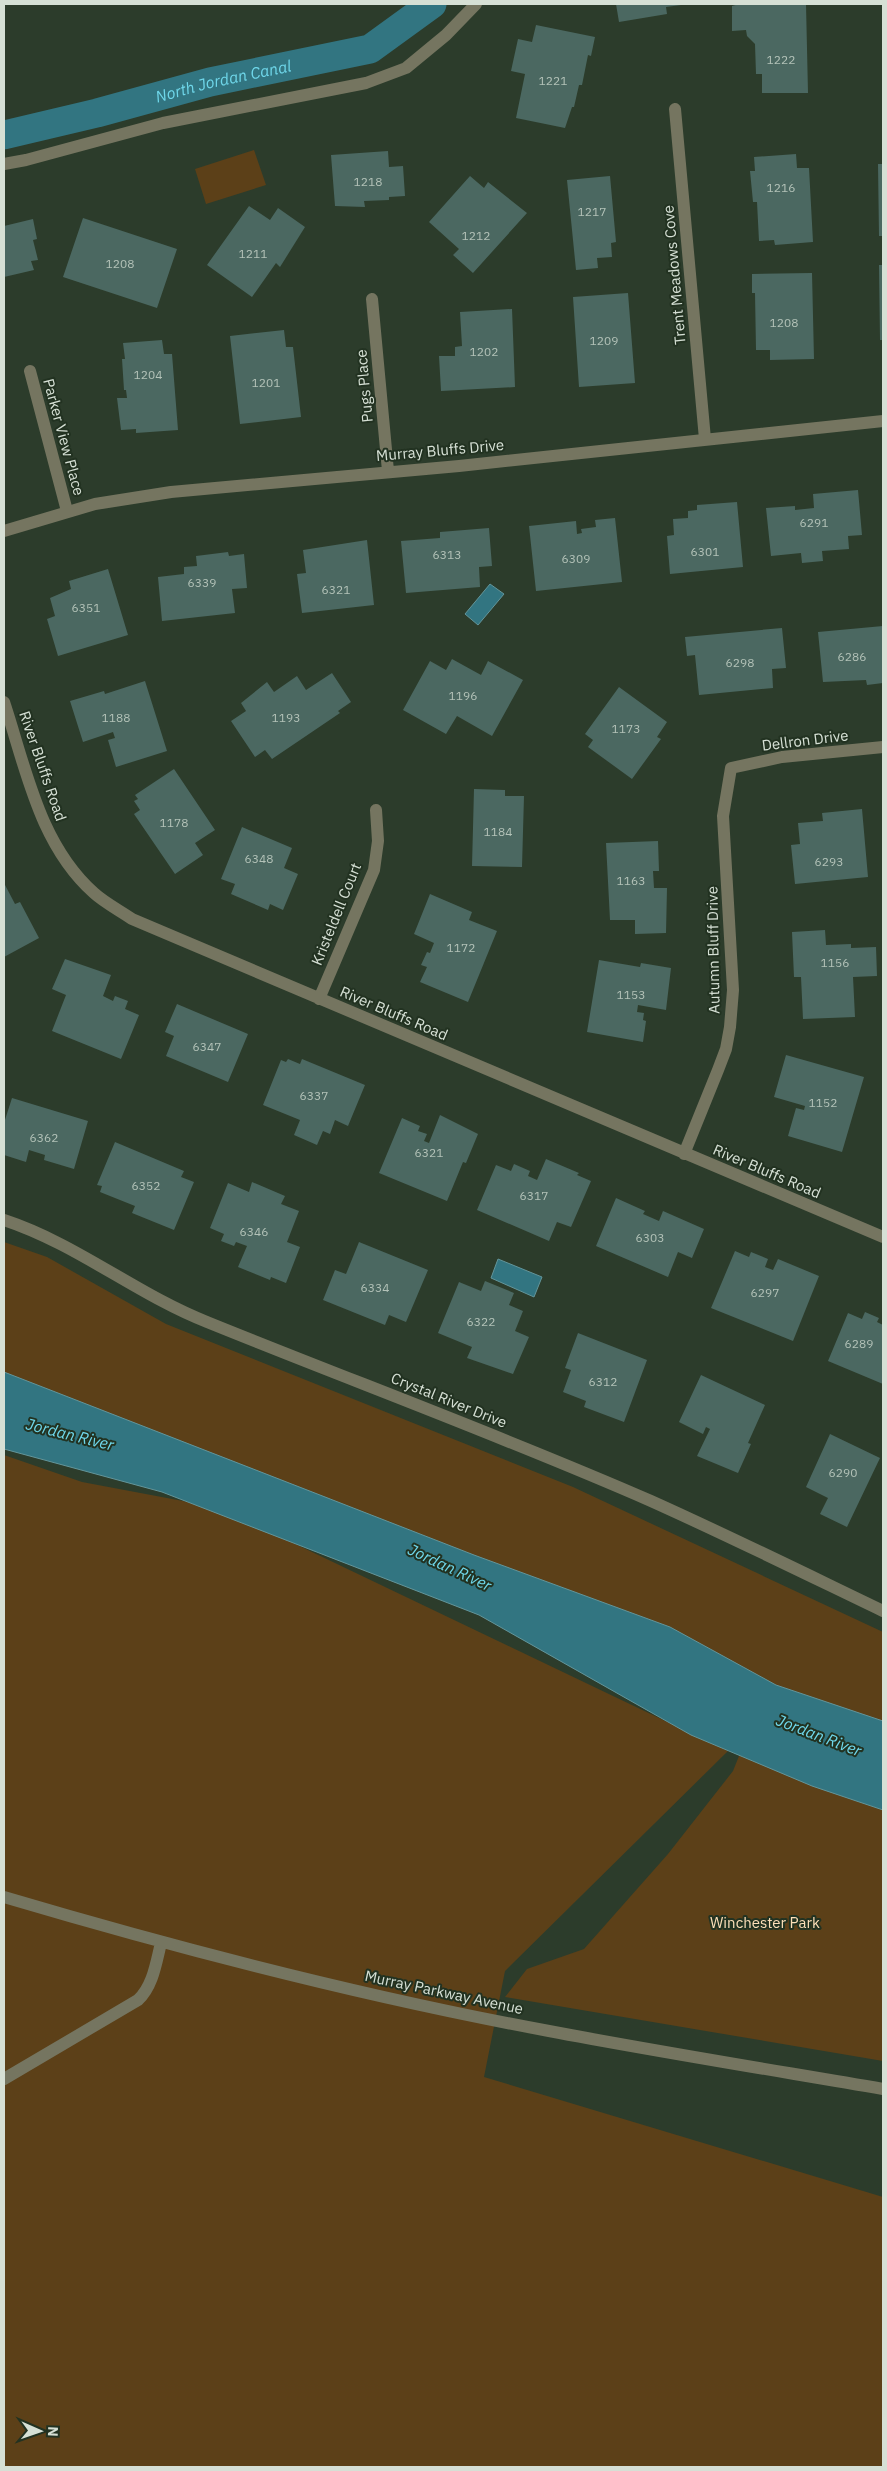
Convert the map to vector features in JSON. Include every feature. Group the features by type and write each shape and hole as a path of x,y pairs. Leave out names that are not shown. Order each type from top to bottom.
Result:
{"street":[{"path":"4,164 26,160 172,121 366,83 406,68 446,35 476,4"},
{"name":"Trent Meadows Cove","path":"675,109 705,439"},
{"name":"Pugs Place","path":"372,299 388,471"},
{"name":"Parker View Place","path":"30,371 67,511"},
{"name":"Murray Bluffs Drive","path":"4,530 95,504 170,492 460,466 883,421"},
{"name":"River Bluffs Road","path":"4,702 43,823 64,860 94,894 132,919 319,1000 883,1237"},
{"name":"Dellron Drive","path":"732,768 782,757 883,747"},
{"name":"Autumn Bluff Drive","path":"684,1154 726,1049 730,1027 732,981 724,816 732,768"},
{"name":"Kristeldell Court","path":"319,1000 374,870 378,840 376,810"},
{"name":"Crystal River Drive","path":"4,1220 30,1229 65,1245 174,1308 344,1375 652,1501 883,1611"},
{"name":"Murray Parkway Avenue","path":"4,1897 161,1943 390,1998 547,2031 883,2089"},
{"path":"4,2079 138,2000 145,1993 151,1982 161,1943"}],"green space":[{"path":"254,150 266,185 206,204 195,169"},
{"name":"Winchester Park","path":"4,1242 47,1257 166,1324 573,1487 883,1632 883,2061 505,1997 527,1969 584,1949 668,1854 733,1771 755,1716 4,1392"},
{"path":"4,1455 82,1482 220,1508 728,1751 505,1971 484,2077 883,2197 883,2467 4,2467"}],"water":[{"path":"490,584 504,594 478,625 465,614"},
{"path":"498,1259 542,1277 534,1297 491,1278"},
{"name":"Jordan River","path":"4,1372 474,1555 670,1627 776,1685 883,1721 883,1810 812,1786 691,1735 479,1615 162,1492 4,1449"}],"building":[{"path":"616,4 681,5 666,7 667,14 619,22"},
{"path":"739,4 806,4 808,93 762,93 762,74 756,74 755,44 747,36 746,30 732,31 732,6"},
{"path":"536,25 595,37 591,56 588,55 582,85 579,85 574,107 572,107 565,128 516,118 525,74 511,71 518,39 532,42"},
{"path":"388,151 389,167 403,166 405,196 389,197 389,200 364,201 365,207 335,206 331,155"},
{"path":"796,154 797,168 809,168 813,242 775,245 774,240 759,241 757,202 753,202 750,171 755,171 754,157"},
{"path":"878,164 883,164 883,236 879,236"},
{"path":"470,176 484,188 488,182 527,213 473,273 453,255 459,249 429,222"},
{"path":"610,176 616,242 611,243 612,257 597,258 598,268 576,270 567,180"},
{"path":"249,206 270,220 278,208 305,227 280,267 276,263 252,297 207,265"},
{"path":"83,218 177,249 157,308 63,277"},
{"path":"33,219 37,239 33,240 38,260 31,261 34,270 4,277 4,226"},
{"path":"879,265 883,265 883,340 880,340"},
{"path":"812,273 814,359 770,360 770,350 756,350 755,293 752,293 752,274"},
{"path":"628,293 635,383 579,387 573,297"},
{"path":"512,309 515,387 441,391 439,356 455,356 455,347 462,346 460,312"},
{"path":"284,330 286,347 293,347 301,417 240,424 230,336"},
{"path":"162,340 164,354 172,354 178,430 136,433 136,429 121,430 117,398 127,398 126,390 124,390 122,359 125,359 123,343"},
{"path":"858,490 862,535 848,536 849,549 822,551 823,561 802,563 801,553 771,556 766,508 795,506 795,510 814,508 813,494"},
{"path":"737,502 743,567 670,574 667,536 674,535 673,519 688,518 688,511 697,510 697,505"},
{"path":"615,518 622,582 536,591 529,526 576,521 577,534 582,533 581,529 596,527 595,520"},
{"path":"489,528 492,566 479,567 480,587 406,593 401,541 440,538 440,532"},
{"path":"367,540 374,605 302,613 297,574 306,573 303,550"},
{"path":"228,552 229,556 244,554 247,588 232,589 235,613 162,621 158,577 184,574 184,567 197,566 196,556"},
{"path":"108,569 128,635 58,656 47,619 55,616 50,598 71,589 69,581"},
{"path":"883,626 883,683 867,685 866,680 823,682 818,632"},
{"path":"782,628 786,668 772,669 773,688 699,695 695,655 687,656 685,637"},
{"path":"452,659 481,675 488,661 523,680 492,736 457,716 446,734 403,710 430,661 446,670"},
{"path":"332,673 351,702 338,711 340,713 272,759 265,750 255,757 231,721 246,711 241,703 267,682 274,692 297,676 306,690"},
{"path":"145,681 167,751 116,767 108,740 115,738 113,732 83,742 70,701 104,691 105,694"},
{"path":"619,687 667,722 657,737 661,739 632,779 588,747 593,740 585,734"},
{"path":"174,769 215,830 195,843 203,855 175,874 134,814 140,810 134,801 138,799 135,795"},
{"path":"474,789 505,790 505,796 524,796 522,867 472,866"},
{"path":"862,809 868,877 795,884 791,845 800,844 798,823 823,821 822,813"},
{"path":"242,827 292,848 284,868 298,874 283,910 270,904 268,910 231,894 235,884 221,879"},
{"path":"658,841 659,871 653,871 654,888 667,888 666,933 635,934 635,920 610,920 606,843"},
{"path":"4,883 15,904 20,902 39,938 4,957"},
{"path":"430,894 472,912 469,920 497,931 468,1002 420,982 427,967 421,965 427,952 430,953 434,943 414,934"},
{"path":"825,930 826,945 851,944 851,948 876,947 877,976 853,977 855,1017 803,1019 801,977 794,977 792,932"},
{"path":"65,959 111,975 103,996 113,1001 115,996 128,1001 125,1009 139,1015 121,1059 52,1031 66,995 52,989"},
{"path":"599,960 640,967 641,963 671,968 666,1010 638,1005 637,1012 644,1013 643,1020 646,1021 643,1042 587,1032"},
{"path":"177,1004 248,1034 228,1082 166,1056 174,1036 165,1032"},
{"path":"786,1055 864,1077 842,1152 788,1136 796,1108 804,1110 805,1106 774,1097"},
{"path":"288,1059 300,1064 302,1059 365,1085 348,1126 335,1120 330,1134 323,1131 317,1145 294,1135 300,1120 263,1105 281,1060 286,1062"},
{"path":"12,1098 88,1121 74,1169 44,1160 45,1155 29,1150 26,1162 4,1155 4,1123"},
{"path":"440,1115 478,1134 466,1163 463,1162 447,1201 379,1173 402,1118 420,1126 418,1131 427,1134 424,1141 429,1143"},
{"path":"115,1142 184,1171 181,1177 194,1182 174,1230 132,1213 135,1206 100,1192 102,1186 97,1185"},
{"path":"546,1159 579,1173 577,1175 591,1181 571,1227 557,1222 549,1241 477,1210 496,1165 511,1171 514,1164 530,1171 528,1176 537,1180"},
{"path":"252,1182 285,1196 281,1204 299,1211 287,1242 300,1247 286,1283 271,1277 270,1280 238,1267 247,1246 236,1242 234,1246 221,1241 224,1234 210,1228 228,1183 249,1192"},
{"path":"616,1198 645,1211 643,1214 659,1221 663,1211 704,1229 692,1258 678,1252 668,1277 596,1246"},
{"path":"359,1242 428,1270 406,1322 389,1315 385,1325 323,1300 335,1270 346,1274"},
{"path":"735,1251 749,1257 751,1252 768,1259 765,1267 773,1270 778,1259 819,1276 793,1341 711,1308"},
{"path":"485,1281 514,1293 509,1305 523,1311 515,1331 529,1337 513,1374 467,1358 472,1347 438,1333 459,1282 481,1291"},
{"path":"865,1312 879,1318 877,1322 883,1325 883,1384 828,1361 848,1313 862,1319"},
{"path":"578,1333 647,1360 624,1422 584,1407 586,1401 563,1392 571,1370 565,1368"},
{"path":"701,1375 765,1405 748,1443 751,1444 738,1473 697,1456 710,1429 706,1427 703,1434 679,1422"},
{"path":"830,1434 880,1458 847,1527 820,1514 828,1498 806,1487"}],"waterway":[{"name":"North Jordan Canal","path":"4,135 97,113 210,82 370,49 432,4"}]}
